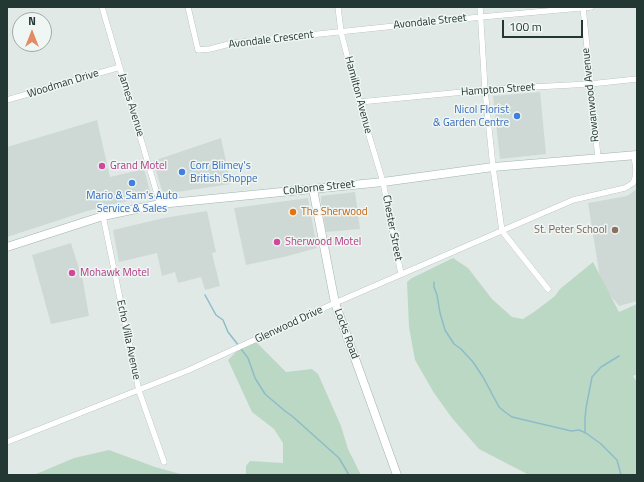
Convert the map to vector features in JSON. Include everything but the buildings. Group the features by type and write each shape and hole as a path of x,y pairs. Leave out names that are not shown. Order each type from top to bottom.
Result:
{"main road":[{"name":"Colborne Street","path":"7,247 103,216 160,204 383,182 493,167 636,155"},
{"name":"Locks Road","path":"313,189 335,303 397,475"}],"street":[{"name":"James Avenue","path":"102,7 160,204"},
{"name":"Avondale Crescent","path":"188,7 198,50 210,49 233,43 341,32"},
{"name":"Hamilton Avenue","path":"338,7 341,32 359,102 383,182"},
{"path":"480,7 485,90 493,167 502,231 548,289"},
{"name":"Rowanwood Avenue","path":"583,7 598,158"},
{"name":"Avondale Street","path":"341,32 591,7"},
{"name":"Woodman Drive","path":"7,100 120,67"},
{"name":"Hampton Street","path":"359,102 485,90 590,84 637,79"},
{"name":"Glenwood Drive","path":"7,442 189,370 335,303 573,200 626,188 633,183 635,178 636,155"},
{"name":"Chester Street","path":"383,182 401,274"},
{"name":"Echo Villa Avenue","path":"103,216 139,391 164,462"}],"shaded area":[{"name":"Nicol Florist & Garden Centre","path":"540,92 546,154 500,159 493,96"},
{"path":"97,120 110,177 144,169 151,195 87,211 7,237 7,147"},
{"path":"221,138 231,184 163,194 153,161"},
{"name":"St. Peter School","path":"637,189 637,301 619,306 601,284 588,203 627,196"},
{"path":"355,192 360,229 326,232 321,196"},
{"path":"308,198 317,248 246,265 234,208"},
{"path":"207,211 216,252 212,253 220,286 205,290 201,277 178,283 175,272 162,276 157,253 119,262 113,230 164,218"},
{"path":"71,243 83,281 89,316 51,324 32,255"}],"green space":[{"path":"453,258 468,268 492,299 512,317 523,319 534,312 555,296 560,289 593,262 619,312 637,304 637,374 633,376 637,382 637,475 529,475 479,449 452,418 434,393 415,360 409,327 407,282 412,278"},
{"path":"256,342 286,372 312,369 318,374 341,426 348,449 361,475 246,475 246,466 250,461 283,463 283,443 274,429 252,412 228,360 240,348"},
{"path":"109,450 155,467 184,475 34,475 74,458"}],"waterway":[{"path":"434,282 445,330 454,344 473,362 499,407 512,417 571,431 579,430 586,433 601,444 617,460 621,475"},
{"path":"205,295 216,315 223,320 228,332 239,346"},
{"path":"241,349 248,358 255,378 265,394 339,458 349,475"},
{"path":"585,433 586,408 592,377 601,367 619,356"}],"place":[{"name":"Nicol Florist & Garden Centre","path":"517,116"},
{"name":"Grand Motel","path":"102,166"},
{"name":"Corr Blimey's British Shoppe","path":"182,172"},
{"name":"Mario & Sam's Auto Service & Sales","path":"132,183"},
{"name":"The Sherwood","path":"293,212"},
{"name":"St. Peter School","path":"615,230"},
{"name":"Sherwood Motel","path":"277,242"},
{"name":"Mohawk Motel","path":"72,273"}]}
